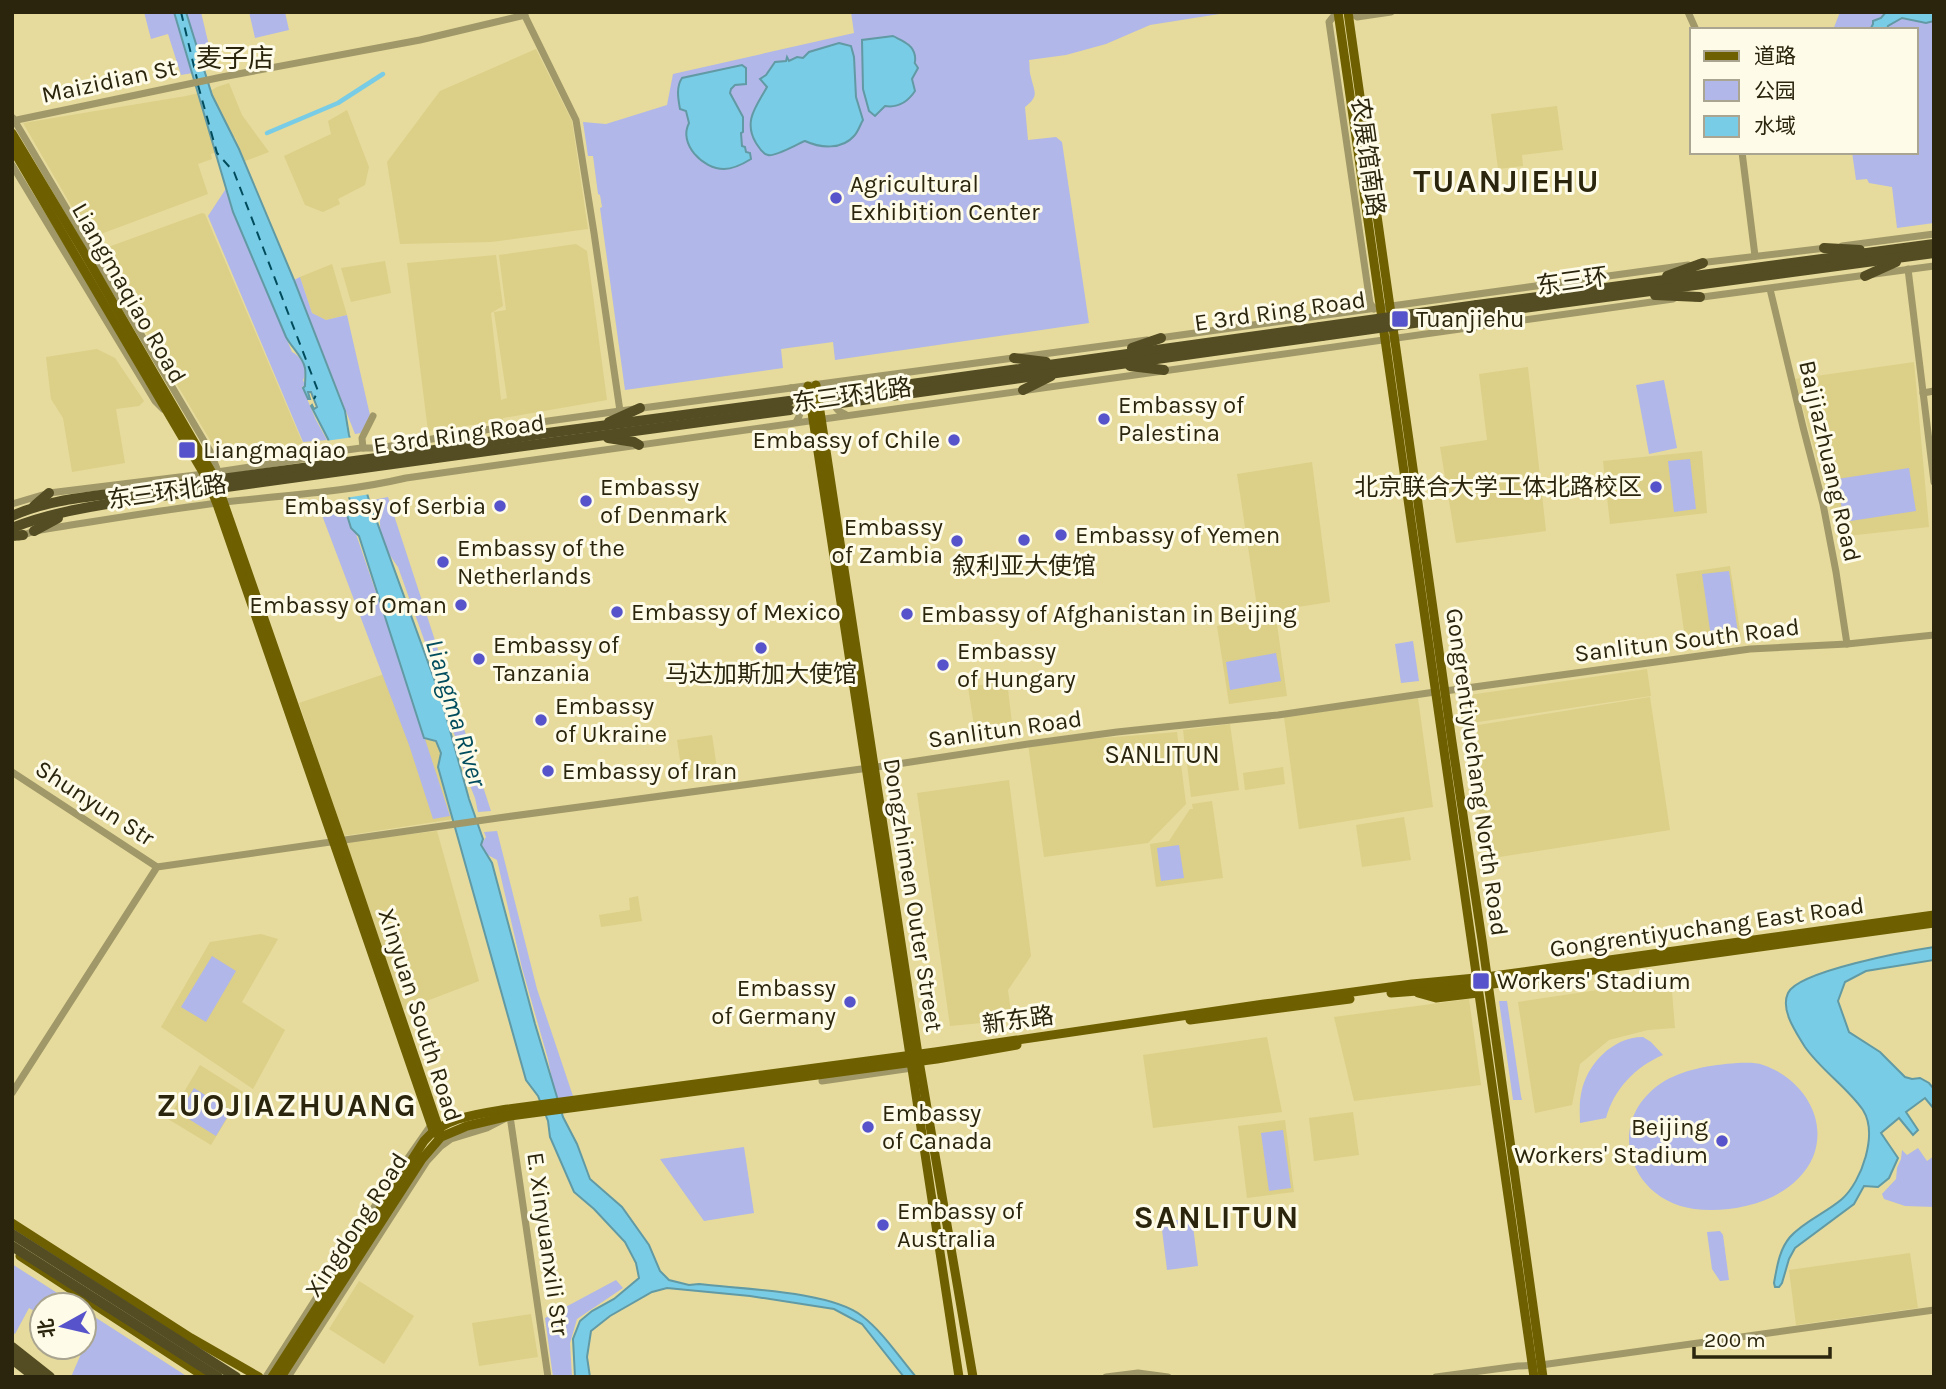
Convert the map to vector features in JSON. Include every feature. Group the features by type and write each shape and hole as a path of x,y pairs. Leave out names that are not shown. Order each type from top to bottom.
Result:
{"highway":[{"name":"E 3rd Ring Road","path":"840,398 1477,310 1646,283 1934,243"},
{"path":"1824,248 1885,251"},
{"path":"1630,294 1934,253"},
{"path":"1865,276 1907,256"},
{"path":"1646,283 1703,263"},
{"path":"1630,294 1700,297"},
{"name":"东三环","path":"1477,310 1630,294"},
{"path":"1114,360 1161,338"},
{"path":"1014,358 1061,368"},
{"path":"1114,360 1164,370"},
{"path":"1023,390 1061,368"},
{"name":"E 3rd Ring Road","path":"19,512 68,500 126,497 429,455 604,435 789,405 540,434 429,455"},
{"path":"595,428 640,408"},
{"path":"512,427 540,434"},
{"path":"604,435 610,440 634,442 639,445"},
{"path":"19,512 49,493"},
{"name":"E 3rd Ring Road","path":"12,528 126,497"},
{"path":"34,531 76,509"},
{"path":"12,1234 218,1377"},
{"path":"12,1246 236,1377"},
{"path":"12,1347 50,1377"},
{"path":"12,1359 35,1377"}],"main road":[{"name":"农展馆南路","path":"1337,12 1377,309 1389,340"},
{"name":"农展馆南路","path":"1349,12 1390,307 1389,340"},
{"name":"Liangmaqiao Road","path":"12,133 213,475"},
{"name":"Liangmaqiao Road","path":"12,148 175,422 213,475"},
{"name":"Gongrentiyuchang North Road","path":"1389,340 1440,692 1487,981 1537,1365 1534,1377"},
{"name":"Dongzhimen Outer Street","path":"812,385 871,767 959,1377"},
{"name":"Xinyuan South Road","path":"213,475 437,1128"},
{"name":"Gongrentiyuchang North Road","path":"1440,692 1477,985 1537,1365 1543,1377"},
{"name":"Gongrentiyuchang East Road","path":"1487,981 1934,915"},
{"path":"1477,985 1487,981 1934,923"},
{"name":"新东路","path":"567,1105 1413,990 1436,998 1477,985"},
{"name":"新东路","path":"914,1059 1317,996 1477,985"},
{"name":"Dongzhimen Outer Street","path":"914,1059 973,1377"},
{"name":"Xingdong Road","path":"281,1377 422,1159 437,1128 467,1126 534,1109 567,1105"},
{"path":"272,1377 396,1183 437,1128 464,1117 534,1109"},
{"path":"12,1223 191,1338 259,1377"},
{"path":"12,1252 205,1377"}],"street":[{"path":"1349,12 1357,17 1391,12"},
{"path":"1688,12 1695,28"},
{"path":"524,14 576,120 620,411"},
{"name":"Maizidian St","path":"13,120 420,40 524,14"},
{"path":"13,120 210,451 213,475"},
{"path":"1742,154 1755,256"},
{"path":"12,165 155,401 175,422"},
{"name":"东三环北路","path":"12,504 49,493 281,468 291,460 325,453 379,448 640,408 1934,234"},
{"name":"东三环北路","path":"16,537 34,531 143,514 373,485 796,422 1649,302 1770,289 1934,266"},
{"path":"1908,269 1934,482"},
{"name":"Baijiazhuang Road","path":"1770,289 1823,504 1847,644"},
{"path":"1444,299 1449,331"},
{"path":"1333,315 1338,346"},
{"path":"845,381 839,383 836,388 834,401 840,413 849,415"},
{"path":"791,388 801,406 796,422"},
{"path":"1923,393 1934,391"},
{"path":"362,448 362,438 373,416"},
{"path":"379,448 387,482"},
{"path":"302,458 307,494"},
{"path":"188,476 195,507"},
{"path":"135,482 142,485 148,510 143,514"},
{"name":"Sanlitun South Road","path":"1440,692 1750,649 1847,644 1934,635"},
{"name":"Sanlitun Road","path":"157,867 1117,732 1278,715 1440,692"},
{"name":"Shunyun Str","path":"12,772 157,867"},
{"path":"12,1093 157,867"},
{"name":"新东路","path":"822,1081 914,1059"},
{"path":"288,1377 427,1161 451,1139 487,1128 510,1116"},
{"name":"E. Xinyuanxili Str","path":"510,1116 548,1377"},
{"path":"266,1377 380,1198 437,1128"},
{"path":"1436,1377 1934,1310"},
{"path":"1106,1377 1138,1373 1168,1377"}],"shaded area":[{"path":"536,49 572,121 588,229 491,242 400,244 387,162 440,91"},
{"path":"229,83 242,115 269,152 245,161 235,137 230,141 230,146 211,154 212,159 198,164 208,194 90,238 23,123 186,96"},
{"path":"1557,106 1563,150 1522,155 1523,166 1498,169 1491,114"},
{"path":"347,110 369,167 365,185 338,199 340,204 323,212 305,205 284,156 331,134 328,121"},
{"path":"205,214 303,444 225,457 219,455 98,252"},
{"path":"576,244 587,251 607,400 503,418 503,421 428,431 407,263 496,255 503,306 491,313 501,400 507,398 494,312 506,310 499,255"},
{"path":"385,261 391,293 351,302 341,268"},
{"path":"332,264 347,315 326,320 312,313 300,277"},
{"path":"97,349 115,358 144,401 139,406 116,409 125,463 72,472 63,418 51,399 46,357"},
{"path":"1914,362 1929,527 1838,537 1795,379"},
{"path":"1528,367 1546,531 1456,543 1440,447 1487,440 1479,374"},
{"name":"北京联合大学工体北路校区","path":"1702,451 1707,513 1610,524 1603,461"},
{"path":"1312,462 1330,602 1258,613 1237,474"},
{"path":"1730,566 1741,637 1686,645 1676,574"},
{"path":"1276,617 1287,696 1229,704 1217,626"},
{"path":"402,668 441,754 438,767 454,819 343,836 299,703"},
{"path":"1647,669 1651,696 1465,724 1462,696"},
{"path":"1007,681 1013,732 976,738 968,687"},
{"path":"1650,697 1670,830 1487,859 1466,727"},
{"path":"1418,698 1433,807 1299,829 1284,717"},
{"path":"1230,724 1239,790 1191,797 1183,730"},
{"path":"1177,732 1186,804 1148,843 1044,857 1028,744"},
{"path":"712,735 718,775 683,780 677,740"},
{"path":"1283,767 1285,784 1245,790 1243,773"},
{"path":"1009,780 1031,956 1008,990 1012,1020 950,1026 917,793"},
{"path":"1212,801 1223,878 1156,887 1150,844 1169,841 1190,809 1193,809 1192,804"},
{"path":"1404,817 1411,860 1362,867 1356,825"},
{"path":"437,831 479,981 403,1010 345,842"},
{"path":"638,896 642,921 601,927 599,915 630,910 629,898"},
{"path":"261,934 278,939 242,1002 285,1030 253,1089 161,1027 210,942"},
{"path":"1671,979 1675,1028 1648,1030 1609,1040 1580,1064 1572,1105 1535,1113 1518,1002"},
{"path":"1469,999 1481,1085 1354,1101 1334,1017"},
{"path":"1267,1037 1282,1112 1153,1128 1143,1055"},
{"path":"200,1065 243,1092 211,1145 168,1119"},
{"path":"1353,1112 1359,1155 1314,1161 1309,1118"},
{"path":"1285,1120 1294,1192 1247,1198 1238,1126"},
{"path":"1910,1253 1918,1308 1796,1325 1789,1270"},
{"path":"359,1281 414,1316 384,1364 329,1329"},
{"path":"531,1314 538,1357 479,1366 472,1323"}],"green space":[{"path":"144,12 174,12 193,73 181,75 168,34 151,39"},
{"path":"186,12 201,12 214,67 203,71"},
{"path":"249,12 285,12 289,30 255,38"},
{"name":"Agricultural Exhibition Center","path":"851,12 1232,12 1150,25 1106,44 1066,55 1029,60 1035,93 1025,107 1028,140 1056,137 1062,142 1089,323 835,360 833,342 781,349 783,368 625,390 600,208 602,207 593,156 588,156 583,122 606,124 667,105 673,74 854,33"},
{"path":"1840,12 1934,12 1934,223 1897,228 1892,187 1869,183 1867,179 1856,180 1852,154 1918,154 1918,28 1834,28"},
{"path":"227,187 241,229 292,352 303,364 305,385 302,387 327,440 303,442 208,216"},
{"path":"300,277 312,313 326,320 347,315 370,415 361,433 355,434 294,280"},
{"path":"1664,380 1677,448 1649,454 1636,385"},
{"path":"1690,459 1696,509 1674,512 1668,461"},
{"path":"1909,468 1916,511 1844,522 1837,479"},
{"path":"388,497 491,811 478,812 463,768 461,751 448,719 446,701 398,567 382,539 380,514 373,500"},
{"path":"345,502 450,816 433,819 409,745 320,510 326,505"},
{"path":"1729,571 1738,633 1711,637 1702,574"},
{"path":"1413,641 1419,681 1401,683 1395,644"},
{"path":"1276,653 1281,681 1230,690 1226,662"},
{"path":"497,831 537,989 573,1096 556,1100 497,860 486,854 481,845 486,837 484,832"},
{"path":"1179,845 1184,878 1161,881 1157,848"},
{"path":"212,956 236,971 206,1022 181,1007"},
{"path":"1499,1001 1507,1001 1522,1100 1513,1100"},
{"path":"1643,1037 1663,1055 1643,1066 1627,1080 1614,1098 1606,1118 1580,1123 1581,1094 1588,1073 1595,1063 1611,1047 1632,1038"},
{"name":"Beijing Workers' Stadium","path":"1737,1063 1763,1065 1776,1071 1789,1079 1808,1100 1817,1127 1813,1157 1804,1172 1792,1184 1762,1201 1746,1206 1711,1210 1672,1203 1653,1191 1640,1176 1632,1158 1629,1138 1633,1119 1643,1100 1669,1079 1697,1069"},
{"path":"194,1088 231,1111 216,1136 179,1113"},
{"path":"1283,1130 1291,1188 1269,1191 1261,1133"},
{"path":"744,1147 754,1213 704,1221 660,1159"},
{"path":"1918,1148 1927,1161 1934,1156 1934,1207 1905,1206 1884,1199 1882,1194 1896,1179 1902,1150 1907,1155"},
{"path":"1192,1218 1198,1266 1167,1270 1161,1222"},
{"path":"1720,1231 1723,1235 1729,1280 1720,1281 1712,1269 1707,1232"},
{"path":"12,1264 54,1291 28,1291 28,1310 15,1334 12,1332"},
{"path":"616,1280 623,1288 577,1319 570,1343 572,1377 553,1377 545,1318"},
{"path":"98,1319 188,1377 71,1377 78,1361 98,1361"}],"water":[{"path":"174,12 186,12 212,95 239,149 345,411 349,435 369,500 441,698 483,839 481,845 492,863 563,1117 590,1179 622,1207 649,1245 660,1271 669,1280 689,1285 784,1292 829,1301 848,1308 877,1329 916,1377 904,1377 862,1324 834,1309 750,1296 667,1288 652,1292 610,1316 591,1331 587,1357 590,1377 575,1377 573,1339 580,1321 614,1299 639,1278 636,1263 625,1242 574,1192 550,1137 548,1121 538,1096 526,1080 438,767 441,753 436,741 424,738 359,536 351,528 347,515 350,500 328,439 311,406 314,409 317,407 311,392 308,392 308,399 303,388 304,364 286,337 233,212"},
{"path":"1886,12 1934,13 1934,21 1926,23 1902,18 1888,28 1871,28 1873,21"},
{"path":"893,36 907,43 914,52 918,68 912,79 915,91 905,102 885,106 875,116 869,111 863,89 862,40"},
{"path":"839,43 851,46 854,57 856,97 863,120 855,134 849,141 837,146 805,141 776,154 764,153 756,143 751,128 752,114 767,87 760,79 775,62 786,61 787,57 789,61 797,57 803,58 809,52"},
{"path":"742,65 746,68 746,84 735,85 730,93 743,117 742,146 750,153 751,159 731,168 716,168 701,160 690,147 686,131 689,123 686,111 680,109 679,85 682,78"},
{"path":"1934,947 1934,960 1866,971 1845,982 1838,1001 1849,1032 1880,1052 1905,1077 1920,1078 1929,1083 1934,1089 1934,1109 1925,1098 1906,1112 1918,1130 1913,1135 1899,1118 1881,1133 1898,1158 1889,1178 1878,1187 1864,1186 1854,1204 1795,1248 1782,1283 1775,1287 1779,1259 1790,1237 1842,1199 1856,1181 1866,1157 1869,1132 1863,1110 1811,1055 1797,1035 1787,1014 1788,993 1811,977 1832,970"}],"pier":[{"path":"354,437 371,494 345,498 325,441"}],"waterway":[{"path":"267,133 338,103 383,74"}],"ferry route":[{"path":"181,12 197,79"},
{"path":"198,85 217,153 234,172 318,391 314,399"}],"tunnel":[{"path":"789,401 840,394"},
{"path":"790,410 841,403"}],"place":[{"name":"Agricultural Exhibition Center","path":"836,198"},
{"name":"Tuanjiehu","path":"1400,319"},
{"name":"Embassy of Palestina","path":"1104,419"},
{"name":"Embassy of Chile","path":"954,440"},
{"name":"Liangmaqiao","path":"187,450"},
{"name":"北京联合大学工体北路校区","path":"1656,487"},
{"name":"Embassy of Denmark","path":"586,501"},
{"name":"Embassy of Serbia","path":"500,506"},
{"name":"Embassy of Yemen","path":"1061,535"},
{"name":"叙利亚大使馆","path":"1024,540"},
{"name":"Embassy of Zambia","path":"957,541"},
{"name":"Embassy of the Netherlands","path":"443,562"},
{"name":"Embassy of Oman","path":"461,605"},
{"name":"Embassy of Mexico","path":"617,612"},
{"name":"Embassy of Afghanistan in Beijing","path":"907,614"},
{"name":"马达加斯加大使馆","path":"761,648"},
{"name":"Embassy of Tanzania","path":"479,659"},
{"name":"Embassy of Hungary","path":"943,665"},
{"name":"Embassy of Ukraine","path":"541,720"},
{"name":"Embassy of Iran","path":"548,771"},
{"name":"Workers' Stadium","path":"1481,981"},
{"name":"Embassy of Germany","path":"850,1002"},
{"name":"Embassy of Canada","path":"868,1127"},
{"name":"Beijing Workers' Stadium","path":"1722,1141"},
{"name":"Embassy of Australia","path":"883,1225"}],"district":[{"name":"麦子店","path":"235,58"},
{"name":"TUANJIEHU","path":"1507,181"},
{"name":"SANLITUN","path":"1162,754"},
{"name":"ZUOJIAZHUANG","path":"287,1105"},
{"name":"SANLITUN","path":"1217,1217"}],"water label":[{"name":"Liangma River","path":"456,713"}]}
